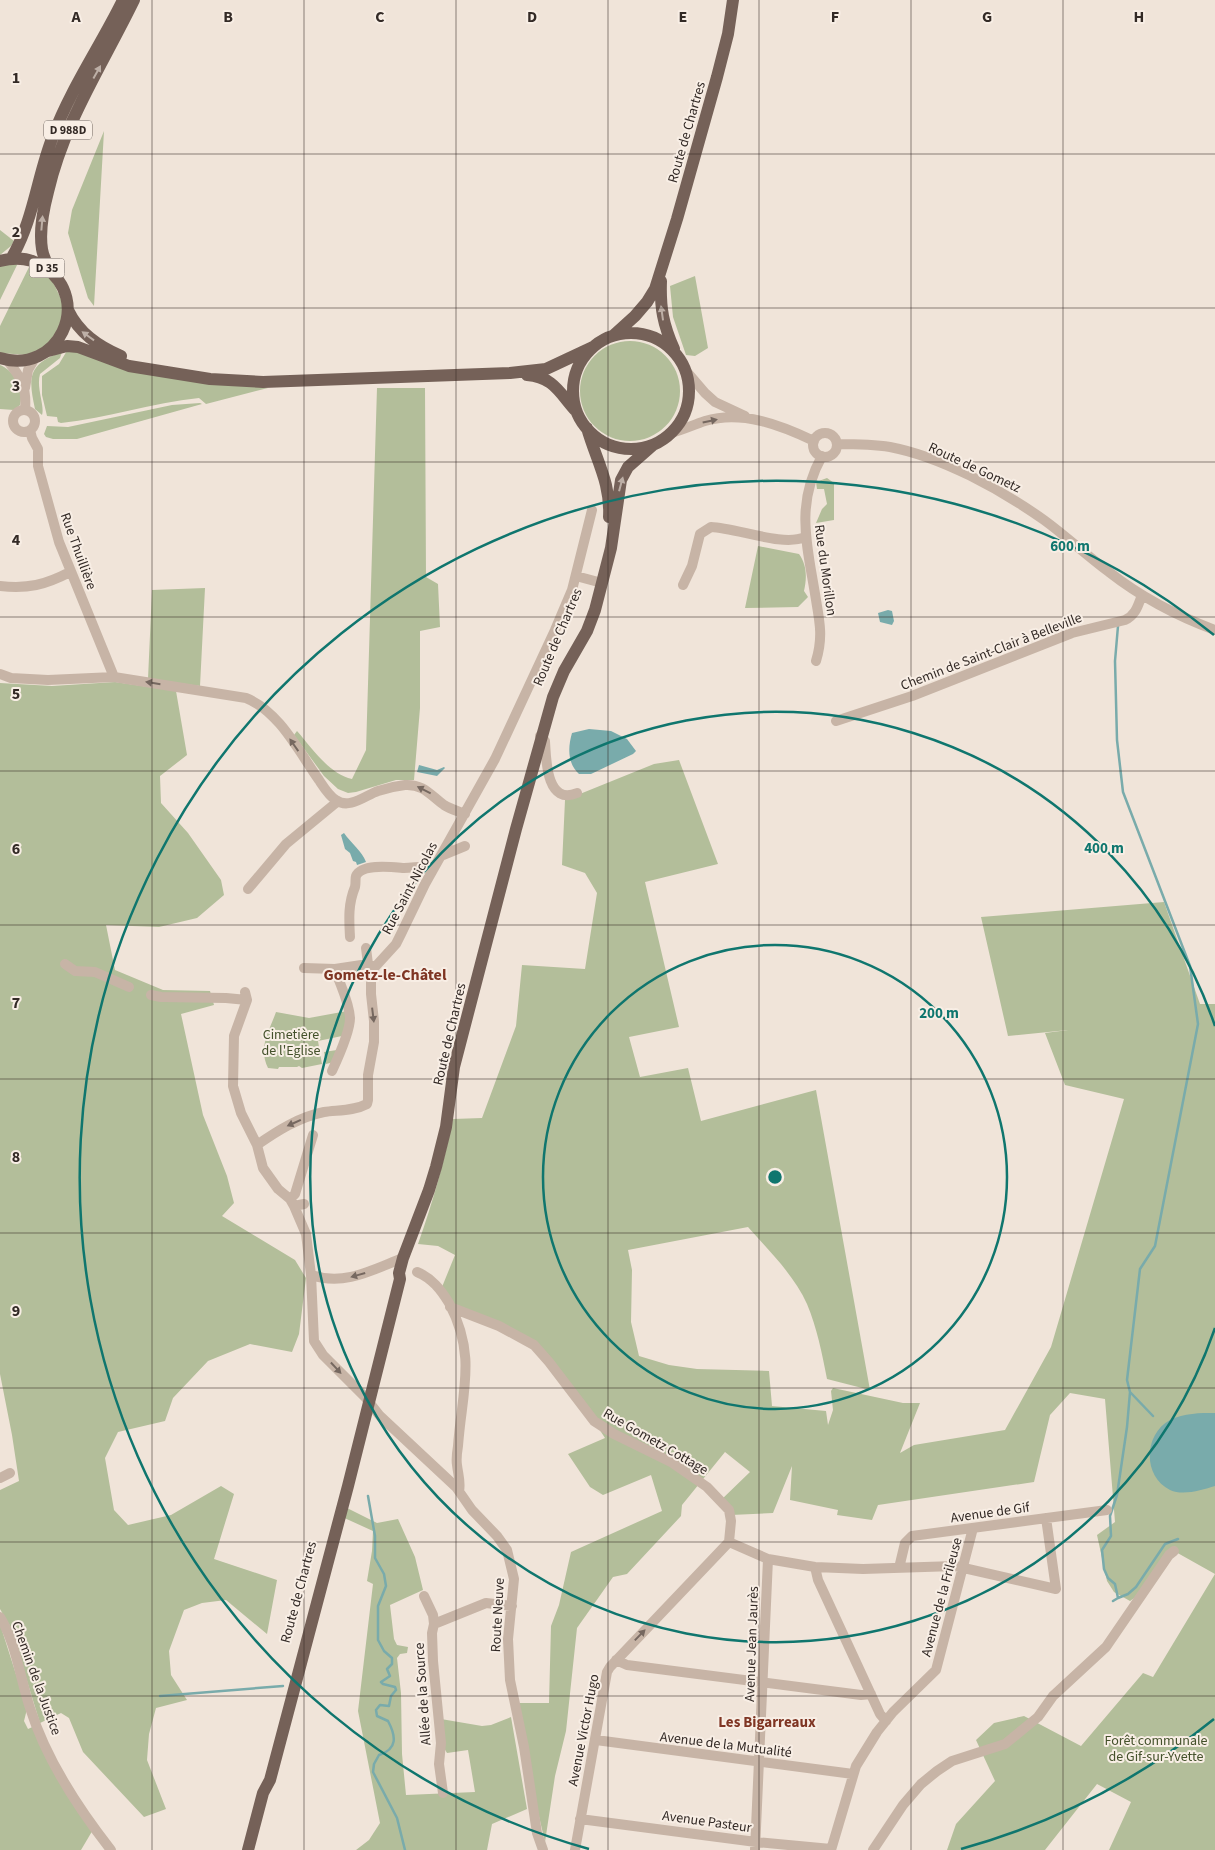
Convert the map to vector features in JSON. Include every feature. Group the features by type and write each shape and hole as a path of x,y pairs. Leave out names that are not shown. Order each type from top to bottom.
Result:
{"main road":[{"name":"D 988D","path":"6,260 19,245 29,221 52,137 63,112 123,0"},
{"name":"D 988D","path":"50,271 42,251 41,229 53,170 62,142 81,101 134,0"},
{"name":"Route de Chartres","path":"614,335 647,302 655,289 724,50 733,0"},
{"name":"D 35","path":"6,260 32,261 50,271 56,277 65,293 68,310 78,329 117,354 146,369"},
{"name":"Route de Chartres","path":"661,271 661,312 675,352"},
{"path":"3,359 24,361 48,351 66,326 68,310"},
{"path":"631,332 647,335 662,341 675,352 687,372 690,389 688,405 682,420 672,433 653,445 638,449 613,446 599,439 587,428 578,414 574,398 576,374 582,359 593,347 614,335 631,332"},
{"name":"D 35","path":"48,351 67,346 78,347 115,362 146,369 210,379 263,382 510,373 555,366 593,347"},
{"name":"D 35","path":"510,373 537,376 553,383 578,414"},
{"name":"Route de Chartres","path":"587,428 604,474 609,503 599,582"},
{"name":"Route de Chartres","path":"248,1850 263,1793 270,1780 367,1400 400,1279 399,1272 436,1167 446,1127 454,1067 541,736 553,680 560,662 578,631 612,548 621,480 628,467 653,445"}],"street":[{"path":"25,410 25,389 28,370 35,358"},
{"path":"3,359 20,377 25,389"},
{"path":"687,372 715,402 750,418 814,440"},
{"path":"25,410 32,413 35,420 34,426 30,430 20,432 13,424 16,414 25,410"},
{"path":"672,433 706,421 724,418 750,418"},
{"name":"Rue Thuillière","path":"30,430 38,449 38,466 49,511 70,572 114,677"},
{"path":"827,433 834,437 836,444 832,454 822,456 818,455 814,448 814,440 819,435 827,433"},
{"name":"Route de Gometz","path":"836,444 877,446 910,453 984,483 1040,517 1111,574 1142,595 1177,614 1215,630"},
{"name":"Rue du Morillon","path":"816,661 822,632 805,537 808,488 822,456"},
{"name":"Rue Saint-Nicolas","path":"372,965 396,944 434,868 493,763 555,630 576,576 592,510"},
{"path":"683,585 692,566 700,534 711,527 726,528 786,540 805,537"},
{"path":"0,586 19,588 51,582 70,572"},
{"path":"576,576 599,582"},
{"name":"Chemin de Saint-Clair à Belleville","path":"836,721 912,696 1072,633 1130,618 1135,613 1142,595"},
{"path":"0,674 11,678 48,680 114,677 233,695 254,701 280,726 337,802 354,802 377,791 413,785 426,789 444,805 465,814"},
{"path":"541,736 545,740 547,769 550,780 559,792 565,795 571,796 577,793"},
{"path":"248,889 286,844 337,802"},
{"path":"443,855 465,846"},
{"path":"350,937 349,905 356,885 355,877 358,873 363,869 379,867 410,868 426,866 434,868"},
{"path":"256,1145 277,1131 310,1116 357,1108 367,1104 368,1075 374,1042 374,1021 370,994 372,965 366,948"},
{"path":"65,964 75,971 95,972 129,987"},
{"path":"304,968 335,969 372,965"},
{"path":"332,1071 350,1019 344,989 335,969"},
{"path":"150,995 161,997 219,998 246,996 234,1036 233,1086 241,1113 264,1168 278,1189 296,1203"},
{"path":"313,1135 295,1194 306,1234 311,1275 314,1341 323,1355 367,1400"},
{"path":"311,1275 325,1280 340,1280 364,1274 403,1258"},
{"path":"417,1272 424,1275 438,1287 450,1307 464,1339 466,1357 465,1391 457,1456 459,1491"},
{"name":"Rue Gometz Cottage","path":"450,1307 498,1326 534,1345 594,1421 614,1434 671,1462 707,1487 729,1510 731,1521 729,1542"},
{"name":"Route Neuve","path":"367,1400 459,1491 472,1510 497,1536 507,1550 514,1579 508,1639 510,1680 524,1747 538,1833 543,1850"},
{"path":"0,1478 10,1473"},
{"name":"Avenue de Gif","path":"899,1568 905,1543 912,1536 1107,1510"},
{"path":"729,1542 768,1559 815,1567 899,1568 956,1566 1056,1589 1046,1518"},
{"name":"Avenue de la Frileuse","path":"831,1850 853,1774 877,1732 936,1670 973,1528"},
{"name":"Avenue Victor Hugo","path":"575,1850 607,1672 616,1660 729,1542"},
{"path":"874,1850 903,1805 921,1784 936,1771 952,1761 1005,1744 1038,1717 1053,1696 1106,1646 1174,1551"},
{"name":"Avenue Jean Jaurès","path":"756,1846 768,1559"},
{"path":"815,1567 818,1580 880,1714 886,1721"},
{"name":"Allée de la Source","path":"424,1596 433,1615 434,1624 432,1633 432,1661 441,1743 439,1764 444,1793"},
{"path":"434,1624 486,1603 512,1606"},
{"name":"Chemin de la Justice","path":"0,1617 8,1632 30,1710 57,1770 94,1828 111,1850"},
{"path":"616,1660 627,1665 861,1695 871,1694"},
{"name":"Avenue de la Mutualité","path":"596,1740 853,1774"},
{"name":"Avenue Pasteur","path":"580,1818 756,1846 831,1850"}],"green space":[{"path":"104,131 94,306 88,298 68,233 72,210"},
{"path":"0,230 14,241 0,255"},
{"path":"18,263 0,300 0,266"},
{"path":"30,265 50,276 63,303 61,326 48,345 27,355 0,353 0,326"},
{"path":"695,276 708,348 695,356 686,355 673,317 670,286"},
{"path":"630,341 649,345 665,356 676,372 680,391 676,410 665,426 649,437 630,441 611,437 595,426 584,410 580,391 584,372 595,356 611,345"},
{"path":"68,349 268,388 206,404 199,398 61,423 58,422 57,417 47,416 42,395 42,376 59,364"},
{"path":"62,352 60,358 40,374 39,385 42,415 35,409 31,388 33,373 42,361"},
{"path":"0,365 14,376 21,393 20,405 14,410 0,409"},
{"path":"377,388 425,388 426,577 438,584 440,627 420,631 420,708 414,780 396,780 348,793 338,789 324,776 294,735 297,731 328,766 352,779 366,750"},
{"path":"202,404 77,439 53,439 46,437 44,434 47,426 68,427 172,405"},
{"path":"827,478 834,483 834,520 816,523 822,509 827,504 824,489 817,489 816,482"},
{"path":"758,546 799,554 802,558 806,576 804,591 808,597 798,607 745,608"},
{"path":"205,588 200,686 148,679 152,590"},
{"path":"115,682 176,691 187,755 160,776 161,803 188,833 221,880 224,895 197,918 159,927 106,925 115,970 163,990 210,991 214,1005 181,1014 203,1115 227,1176 234,1203 222,1216 295,1260 306,1278 299,1334 292,1352 250,1344 208,1361 173,1398 165,1421 118,1432 105,1458 114,1510 128,1525 171,1515 221,1486 234,1494 214,1559 277,1580 267,1634 226,1600 202,1603 184,1610 169,1651 171,1675 187,1700 156,1708 149,1734 147,1760 166,1809 144,1817 83,1752 69,1718 61,1713 40,1723 10,1626 0,1609 0,1490 19,1481 0,1374 0,683 52,686"},
{"path":"679,760 718,864 645,882 679,1027 629,1037 640,1077 688,1068 701,1121 816,1090 870,1390 827,1379 811,1313 802,1293 748,1227 628,1250 632,1270 631,1322 639,1356 669,1365 697,1369 769,1371 772,1406 826,1411 828,1425 833,1410 831,1391 833,1388 903,1403 920,1403 900,1453 914,1445 1005,1430 1051,1347 1124,1099 1065,1085 1045,1033 1068,1030 1008,1036 981,917 1164,902 1200,1004 1215,1004 1215,1574 1174,1551 1144,1591 1130,1601 1114,1592 1107,1581 1097,1535 1115,1522 1105,1399 1070,1393 1050,1415 1034,1482 878,1505 872,1520 837,1515 838,1510 790,1500 792,1466 773,1513 731,1515 720,1501 750,1472 725,1452 682,1505 681,1516 627,1574 613,1577 577,1628 566,1731 555,1776 545,1842 533,1791 519,1715 520,1703 549,1703 551,1626 559,1605 571,1552 662,1511 651,1475 603,1495 590,1487 568,1454 605,1438 575,1392 536,1344 457,1308 442,1287 455,1255 438,1246 418,1244 438,1182 453,1119 482,1118 516,1026 522,965 585,969 597,893 585,873 562,865 565,800 654,764"},
{"name":"Cimetière de l'Eglise","path":"347,1011 347,1024 342,1036 318,1041 322,1064 302,1068 299,1066 279,1067 278,1069 268,1068 265,1060 264,1046 276,1012 309,1018"},
{"path":"337,1050 334,1062 326,1064 324,1052"},
{"path":"343,1506 377,1523 398,1519 415,1557 423,1590 390,1605 394,1639 397,1645 408,1647 407,1653 400,1654 397,1658 401,1693 402,1754 406,1795 475,1792 468,1750 447,1753 441,1743 441,1719 482,1726 491,1725 511,1717 527,1809 492,1824 487,1850 356,1850 369,1840 380,1823 358,1711 373,1584 367,1581 373,1531 340,1516"},
{"name":"Forêt communale de Gif-sur-Yvette","path":"1215,1574 1215,1850 1109,1850 1131,1802 1097,1784 1045,1850 947,1850 956,1824 995,1781 976,1740 994,1723 1024,1716 1081,1746 1143,1673 1153,1677"},
{"path":"0,1624 27,1709 24,1721 28,1729 37,1725 94,1828 81,1850 0,1850"}],"water":[{"path":"888,610 892,611 894,621 892,625 880,622 878,613"},
{"path":"589,729 611,731 627,739 636,751 591,774 579,774 570,760 569,749 572,733"},
{"path":"419,765 437,770 445,768 437,776 417,772"},
{"path":"344,833 366,862 357,865 353,861 350,853 345,849 341,835"},
{"path":"1215,1413 1215,1486 1198,1491 1175,1492 1161,1484 1151,1465 1150,1455 1151,1445 1161,1426 1181,1416"}],"waterway":[{"path":"1113,1601 1118,1598 1115,1584 1108,1578 1104,1569 1102,1550 1111,1536 1110,1516 1117,1495 1127,1427 1130,1392 1127,1380 1140,1269 1155,1246 1198,1024 1190,966 1123,792 1117,740 1115,661 1118,626"},
{"path":"1130,1392 1153,1416"},
{"path":"368,1496 375,1536 375,1558 384,1574 386,1586 378,1606 378,1640 384,1651 392,1658 392,1664 387,1669 390,1676 381,1682 395,1687 396,1690 391,1696 389,1706 380,1705 376,1710 377,1716 388,1721 393,1732 394,1741 390,1749 379,1755 374,1764 373,1772 397,1818 405,1850"},
{"path":"1118,1598 1128,1594 1136,1587 1165,1544 1178,1539"},
{"path":"160,1696 283,1686"}],"district":[{"name":"Gometz-le-Châtel","path":"385,974"},
{"name":"Les Bigarreaux","path":"767,1722"}]}
